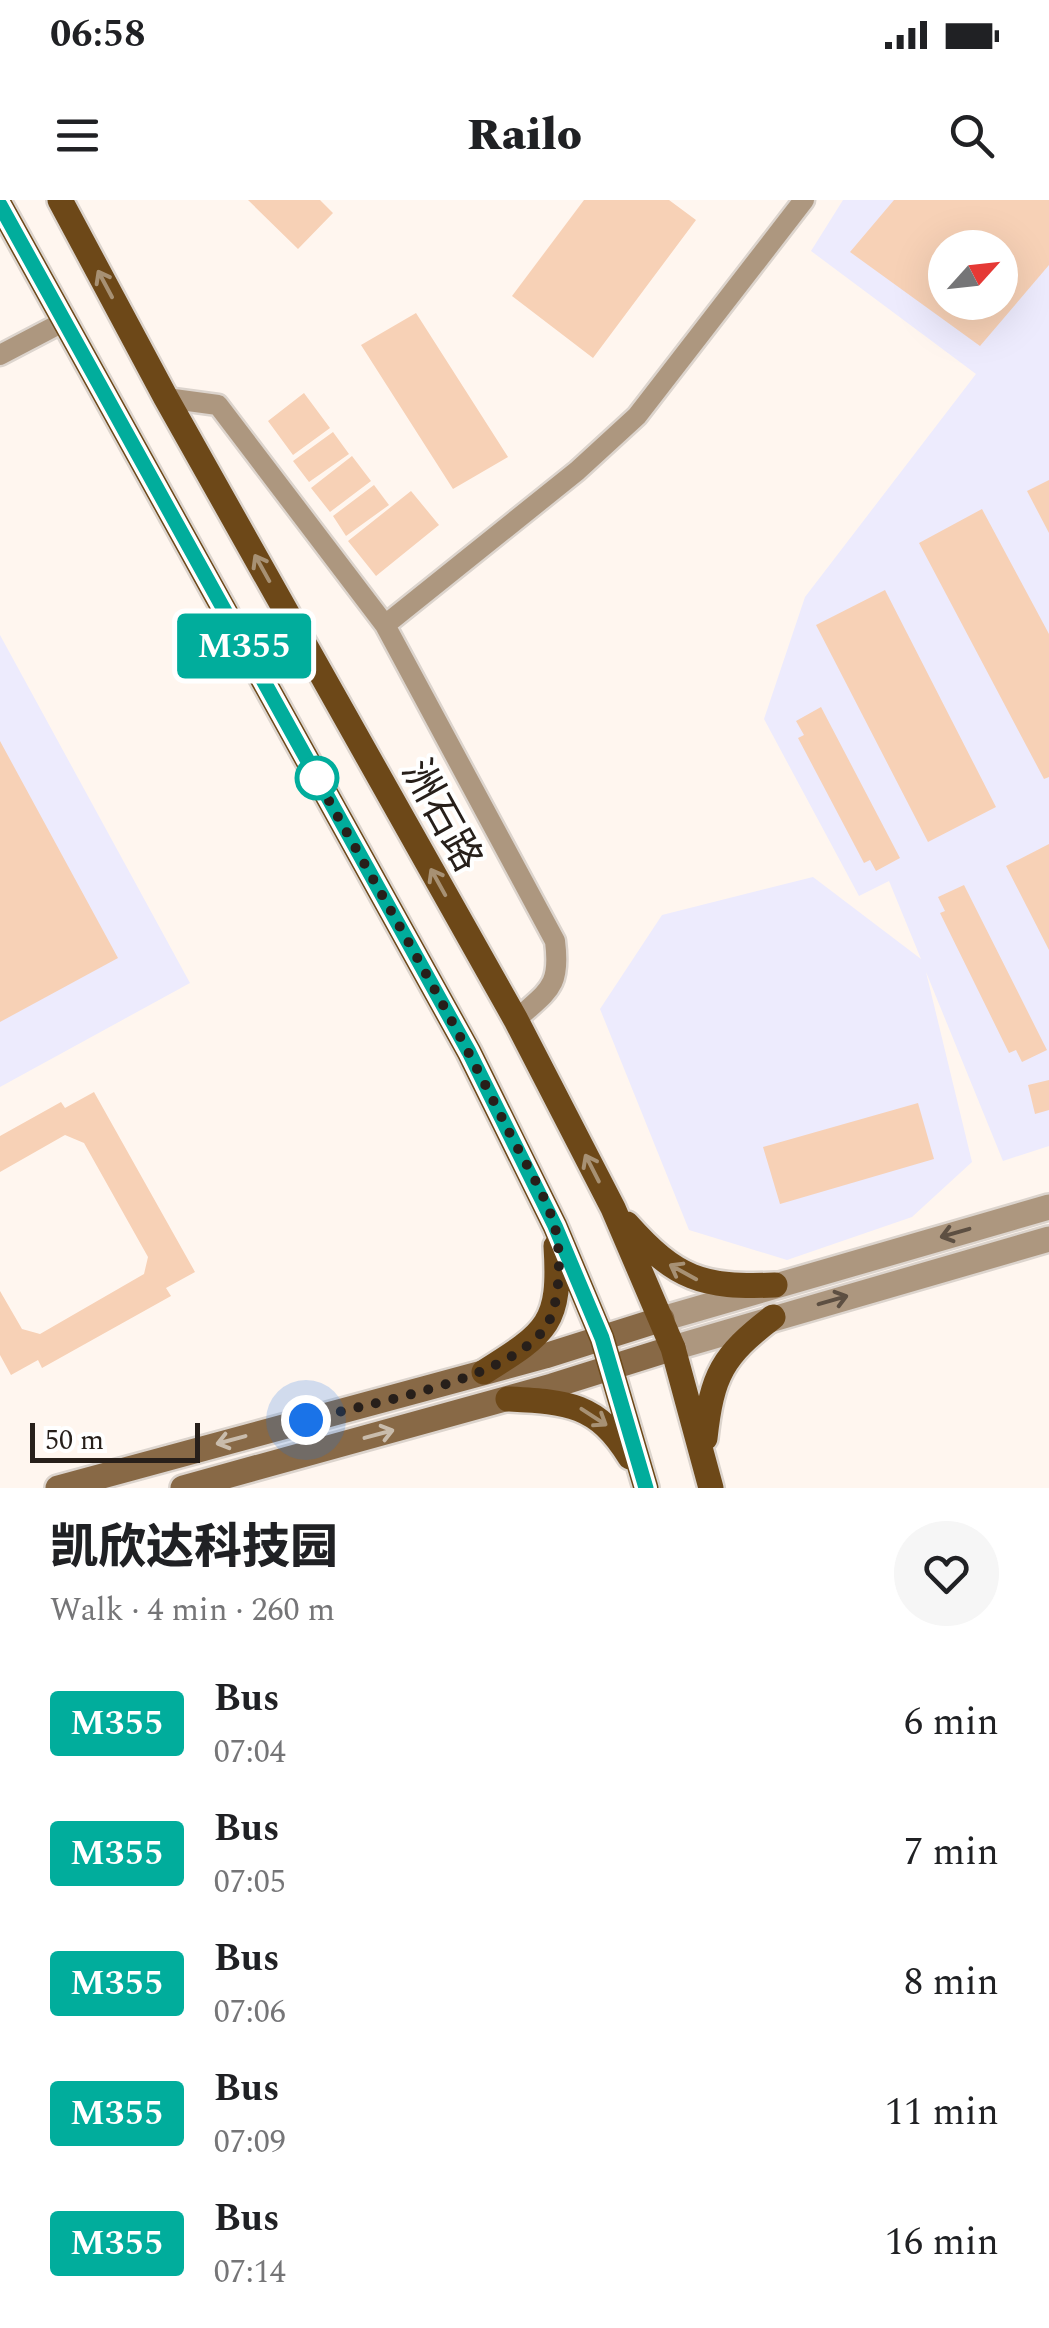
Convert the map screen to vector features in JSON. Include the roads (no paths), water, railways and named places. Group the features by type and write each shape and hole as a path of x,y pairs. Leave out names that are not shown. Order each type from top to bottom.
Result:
{"main road":[{"name":"洲石路","path":"60,200 166,398 516,1020 613,1208 662,1319 711,1488"},
{"path":"0,205 469,1052 555,1226 602,1338 645,1488"},
{"path":"613,1208 674,1269 729,1287 775,1284"},
{"path":"484,1372 524,1347 545,1328 556,1303 555,1226"},
{"path":"703,1453 710,1398 722,1367 742,1342 773,1317"},
{"path":"58,1488 484,1372 662,1319"},
{"path":"184,1488 508,1399 672,1348"},
{"path":"508,1399 564,1404 599,1417 616,1434 645,1488"}],"street":[{"path":"385,625 577,471 637,416 804,200"},
{"path":"0,355 64,322"},
{"path":"166,398 218,405 385,625 555,941 558,969 552,986 516,1020"},
{"path":"662,1319 1049,1207"},
{"path":"672,1348 1049,1239"}]}
